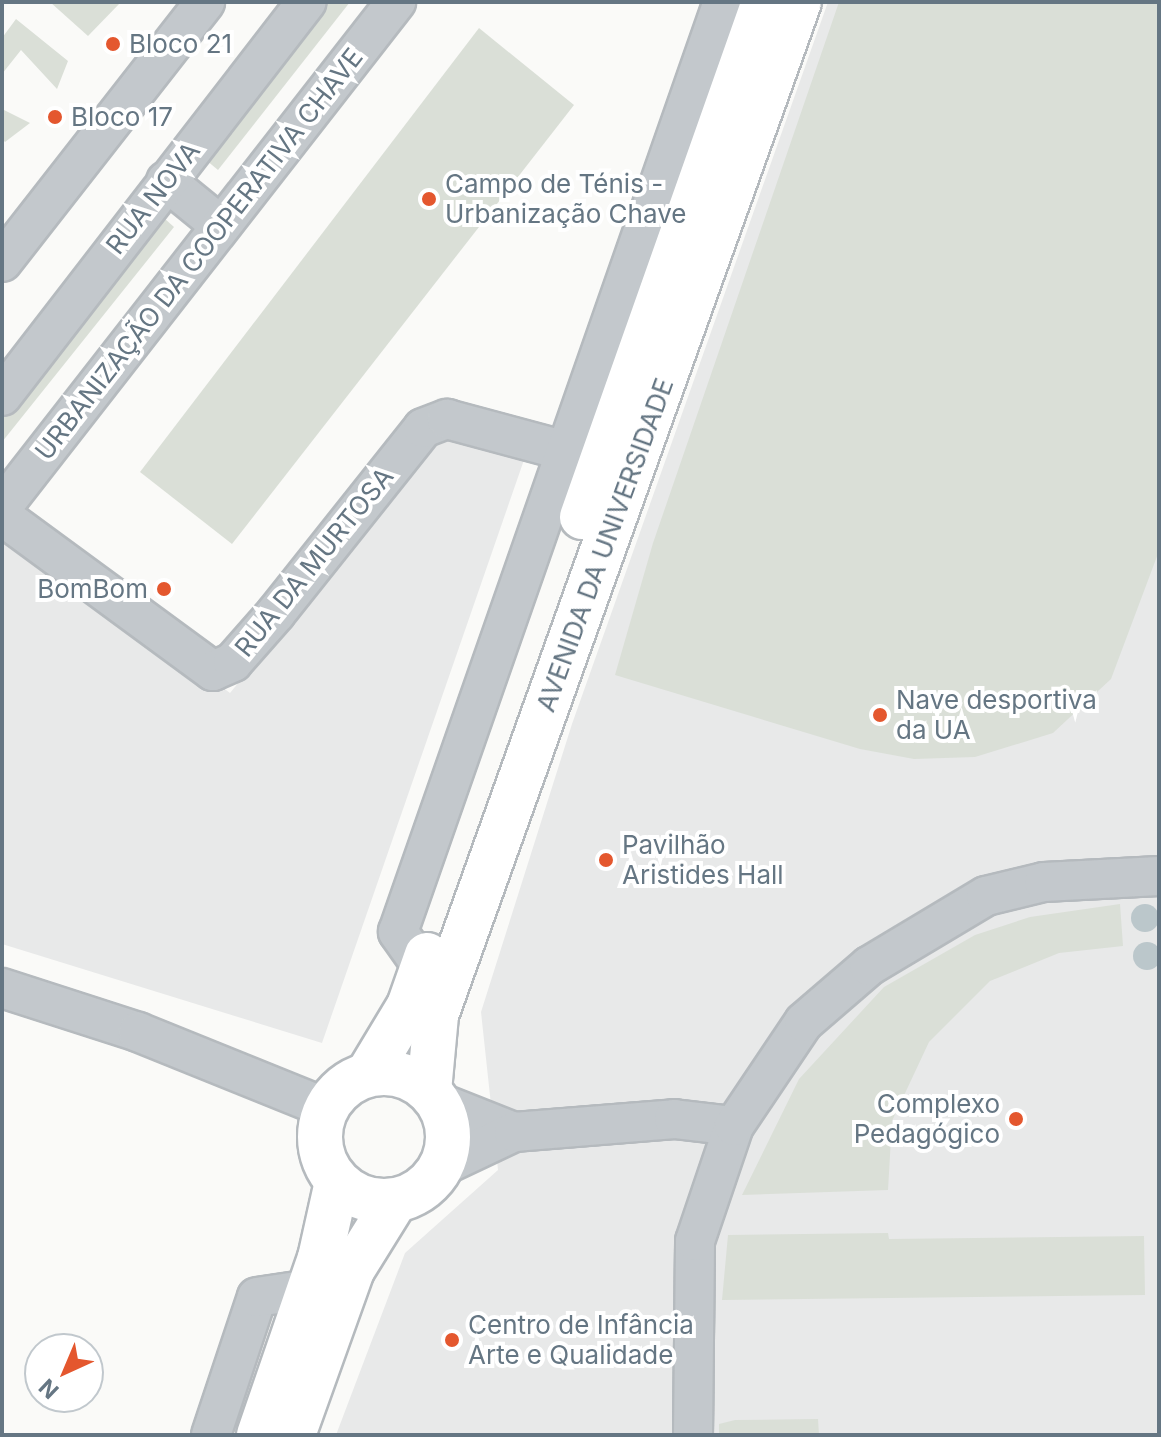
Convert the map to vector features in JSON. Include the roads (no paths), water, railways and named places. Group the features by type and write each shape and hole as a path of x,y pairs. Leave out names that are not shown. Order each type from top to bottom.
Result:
{"main road":[{"name":"AVENIDA DA UNIVERSIDADE","path":"368,1074 409,1006 764,2"},
{"name":"AVENIDA DA UNIVERSIDADE","path":"434,1097 436,1015 799,2"},
{"path":"390,1073 434,1097 448,1133 442,1166 415,1195 395,1201 374,1202 337,1182 319,1147 326,1108 368,1074 390,1073"},
{"path":"259,1435 310,1289 337,1182"},
{"path":"293,1435 352,1270 395,1201"}],"street":[{"path":"2,262 205,2"},
{"name":"RUA NOVA","path":"2,396 306,2"},
{"name":"URBANIZAÇÃO DA COOPERATIVA CHAVE","path":"2,507 396,2"},
{"path":"422,966 398,932 562,450 723,2"},
{"path":"166,181 220,225"},
{"name":"RUA DA MURTOSA","path":"2,516 189,660 213,671 233,662 423,428 447,419 562,450"},
{"path":"693,1435 695,1241 734,1126 804,1022 939,920 986,896 1044,882 1159,876"},
{"path":"2,988 138,1032 326,1108"},
{"path":"434,1097 514,1132"},
{"path":"442,1166 514,1132 674,1119 734,1126"},
{"path":"211,1435 257,1297 310,1289"}],"place":[{"name":"Bloco 21","path":"113,44"},
{"name":"Bloco 17","path":"55,117"},
{"name":"Campo de Ténis - Urbanização Chave","path":"429,199"},
{"name":"BomBom","path":"164,589"},
{"name":"Nave desportiva da UA","path":"880,715"},
{"name":"Pavilhão Aristides Hall","path":"606,860"},
{"name":"Complexo Pedagógico","path":"1016,1119"},
{"name":"Centro de Infância Arte e Qualidade","path":"452,1340"}]}
